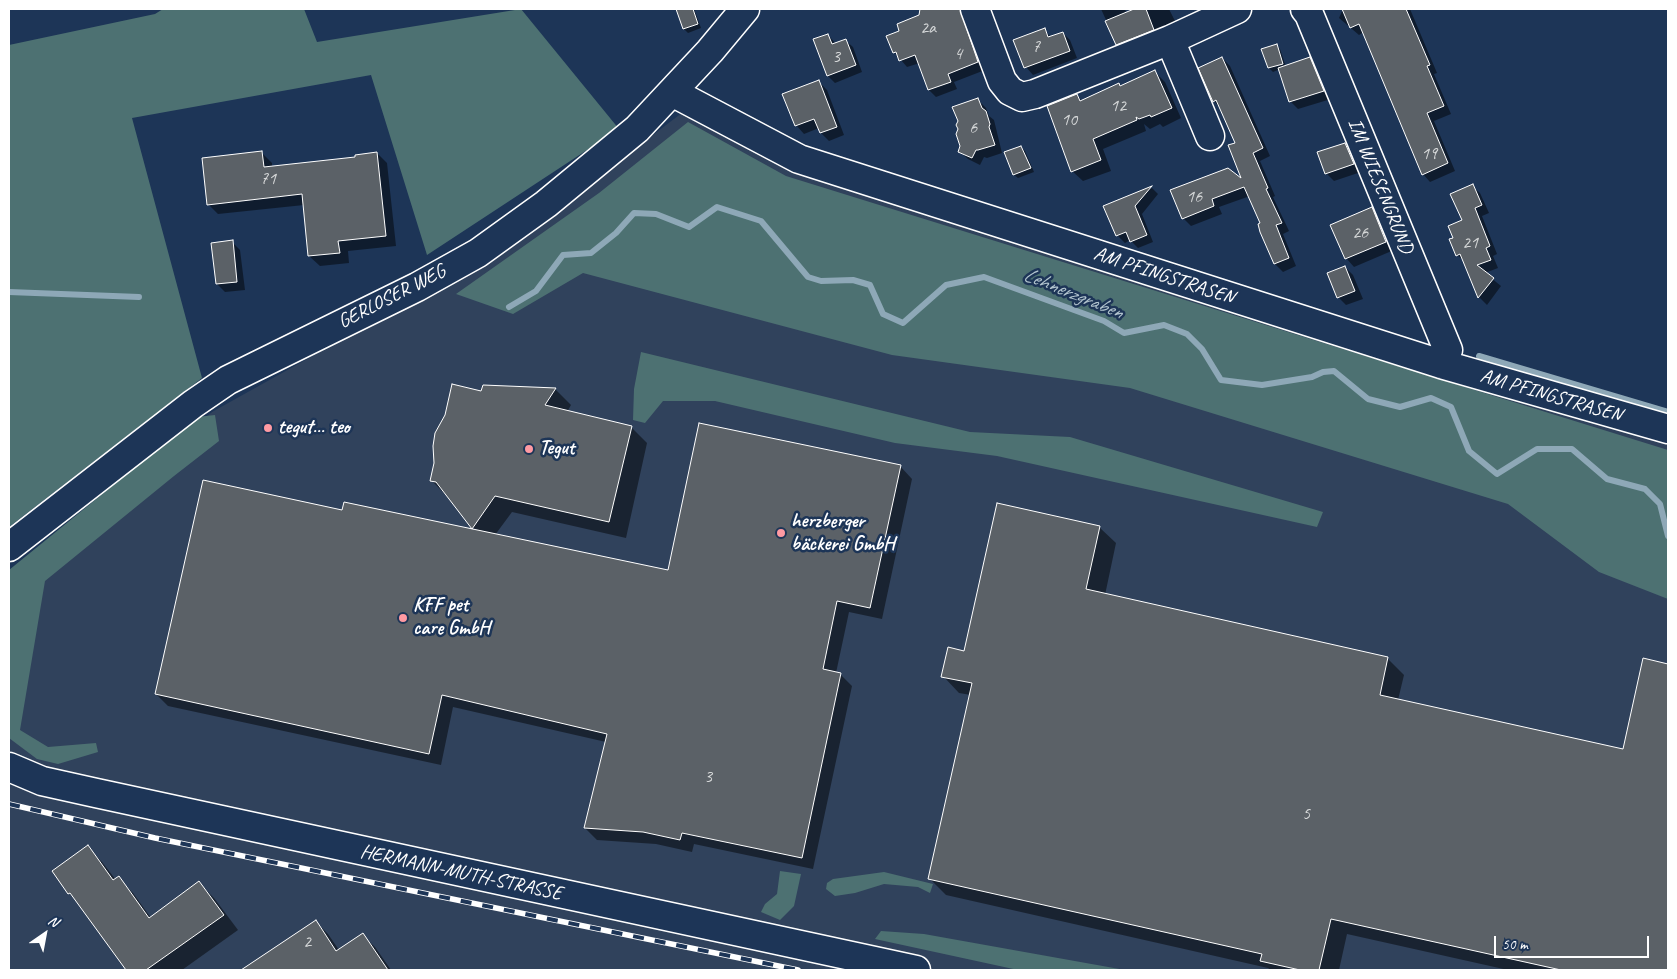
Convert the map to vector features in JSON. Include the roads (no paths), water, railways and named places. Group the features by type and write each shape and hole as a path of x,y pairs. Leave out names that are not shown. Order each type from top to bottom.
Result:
{"street":[{"name":"GERLOSER WEG","path":"9,547 193,404 228,380 417,286 478,253 546,204 637,128 672,92 745,9"},
{"path":"975,9 1002,81 1010,91 1022,97 1035,94 1170,40 1237,9"},
{"name":"IM WIESENGRUND","path":"1305,9 1309,14 1448,350 1441,364"},
{"path":"1170,40 1210,136"},
{"name":"AM PFINGSTRASEN","path":"672,92 799,160 1441,364 1668,429"},
{"name":"HERMANN-MUTH-STRASSE","path":"9,767 42,781 91,792 916,970"}],"waterway":[{"name":"Lehnerzgraben","path":"509,307 536,291 563,255 591,253 616,233 634,213 656,214 689,227 717,207 761,221 808,277 821,281 853,280 870,285 883,314 903,323 946,285 984,277 1104,321 1124,333 1164,325 1187,334 1202,349 1221,380 1262,385 1312,377 1323,372 1334,371 1368,399 1400,407 1431,398 1451,407 1469,451 1497,474 1537,449 1572,449 1607,479 1645,489 1660,504 1668,536"},
{"name":"Lehnerzgraben","path":"9,292 139,297"},
{"path":"1479,356 1668,412"}],"railway":[{"path":"9,804 155,838 798,970"}],"place":[{"name":"tegut… teo","path":"268,428"},
{"name":"Tegut","path":"529,449"},
{"name":"herzberger bäckerei GmbH","path":"781,533"},
{"name":"KFF pet care GmbH","path":"403,618"}]}
